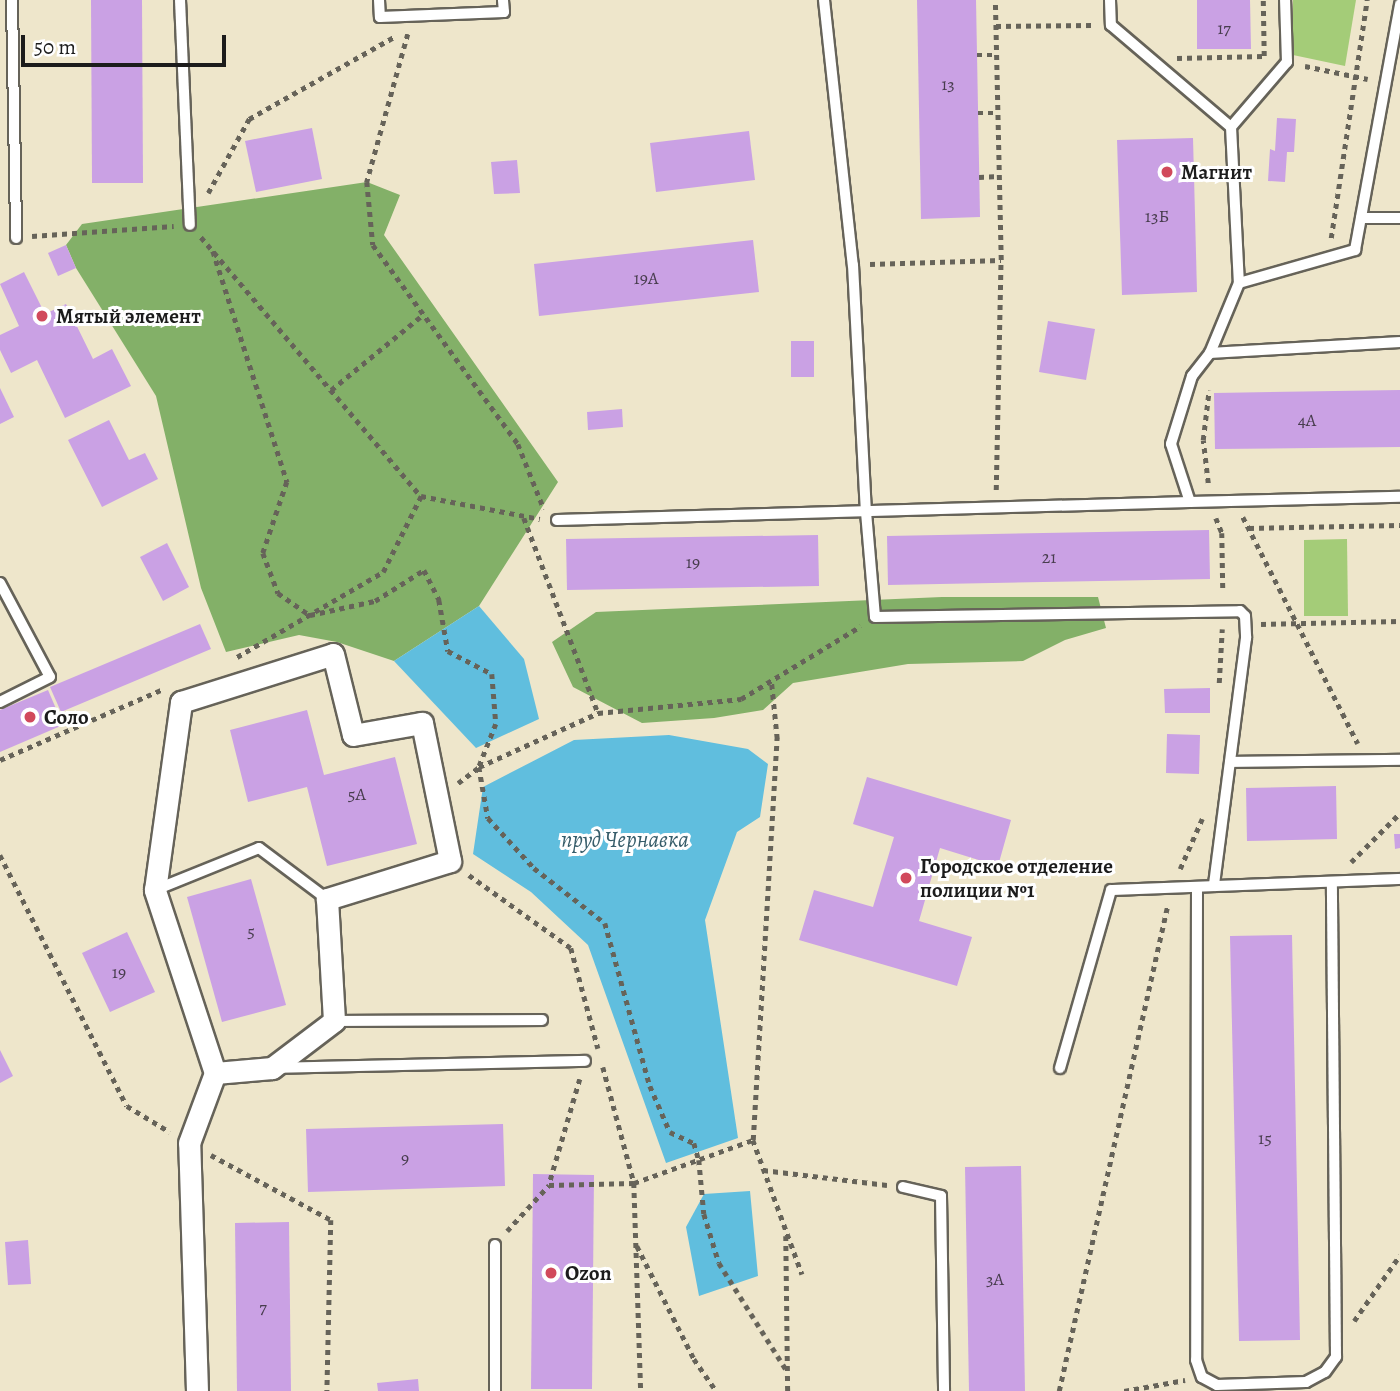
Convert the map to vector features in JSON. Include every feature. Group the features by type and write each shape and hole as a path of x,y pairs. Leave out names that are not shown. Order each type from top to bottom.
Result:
{"street":[{"path":"197,1391 189,1143 215,1073 155,890 181,702 333,654 353,735 422,723 450,861 327,899 334,1021 272,1068 215,1073"}],"lane":[{"path":"12,0 16,238"},
{"path":"180,0 190,225"},
{"path":"379,0 380,17 504,12 503,0"},
{"path":"824,0 853,264 866,512 875,617 1240,611 1246,624 1213,886"},
{"path":"1111,0 1111,25 1231,127"},
{"path":"1190,502 1171,444 1192,376 1210,353 1240,283 1231,127 1287,62 1285,0"},
{"path":"1240,283 1328,260 1355,250 1400,4"},
{"path":"1361,218 1400,218"},
{"path":"1210,353 1400,342"},
{"path":"557,520 1400,497"},
{"path":"0,583 50,677 0,702"},
{"path":"1230,762 1400,760"},
{"path":"155,890 259,848 327,899"},
{"path":"1060,1068 1111,890 1400,879"},
{"path":"1197,887 1196,1360 1202,1377 1217,1385 1306,1382 1325,1372 1336,1356 1332,882"},
{"path":"334,1021 542,1020"},
{"path":"272,1068 585,1061"},
{"path":"903,1187 941,1196 944,1391"},
{"path":"495,1245 495,1391"}],"path":[{"path":"995,0 1001,260 996,508"},
{"path":"1150,58 1264,56 1263,0"},
{"path":"1328,260 1367,0"},
{"path":"996,26 1111,25"},
{"path":"409,29 367,182 373,245 518,444 548,519 524,518 421,496 190,225 249,119 409,29"},
{"path":"977,55 996,55"},
{"path":"1287,62 1385,82"},
{"path":"978,113 998,113"},
{"path":"979,177 999,176"},
{"path":"16,238 190,225"},
{"path":"213,251 287,482 263,553 278,593 310,615 375,601 424,570 439,600 448,651 492,674 496,724 479,767 488,818 534,868 605,923 650,1086 670,1132 694,1143 699,1160 704,1214 719,1263 788,1371"},
{"path":"853,264 1001,260"},
{"path":"331,390 424,314"},
{"path":"1215,379 1210,389 1203,440 1210,502 1222,533 1223,610 1218,691"},
{"path":"227,661 383,572 421,496"},
{"path":"1235,501 1366,760"},
{"path":"524,518 598,713"},
{"path":"1249,528 1400,525"},
{"path":"479,767 598,713 741,699 875,617"},
{"path":"1246,624 1400,621"},
{"path":"771,680 777,739 753,1140 802,1274"},
{"path":"0,760 164,689"},
{"path":"1059,1391 1171,888 1206,810"},
{"path":"1332,882 1400,813"},
{"path":"0,855 127,1106 331,1220 327,1391"},
{"path":"450,861 571,948 599,1052"},
{"path":"495,1245 549,1185 585,1061"},
{"path":"603,1065 634,1183 641,1391"},
{"path":"549,1185 634,1183 753,1140"},
{"path":"763,1170 903,1187"},
{"path":"786,1231 788,1391"},
{"path":"635,1242 694,1359 716,1391"},
{"path":"1336,1348 1400,1255"},
{"path":"1124,1391 1202,1377"}],"green space":[{"path":"1293,0 1356,0 1345,66 1293,55"},
{"path":"367,182 400,195 384,235 558,482 479,606 394,661 337,642 299,635 226,652 201,588 156,396 76,268 66,245 82,224"},
{"path":"1347,539 1348,616 1304,616 1304,540"},
{"path":"942,597 1098,597 1106,628 1065,640 1023,661 908,664 793,683 763,710 714,718 642,723 573,687 552,642 596,612"}],"water":[{"path":"479,606 524,659 539,719 476,748 394,661"},
{"name":"пруд Чернавка","path":"669,735 748,749 768,764 760,817 737,832 705,920 738,1138 666,1163 588,945 531,892 473,854 483,787 574,740"},
{"path":"750,1191 758,1276 699,1296 686,1227 704,1194"}],"building":[{"path":"91,0 142,0 143,183 92,183"},
{"path":"917,0 976,0 980,217 921,219"},
{"path":"1197,0 1250,0 1251,49 1197,49"},
{"path":"1277,118 1296,119 1294,152 1287,152 1285,182 1268,181 1270,149 1275,151"},
{"path":"312,128 322,179 256,192 245,141"},
{"path":"749,131 755,180 656,192 650,143"},
{"path":"1193,138 1197,292 1122,295 1117,140"},
{"path":"517,160 520,193 494,194 491,162"},
{"path":"753,240 759,292 539,316 534,264"},
{"path":"66,245 76,268 58,276 48,253"},
{"path":"24,272 45,314 66,304 93,359 112,349 131,386 65,418 37,360 11,373 0,350 0,335 19,326 0,284"},
{"path":"1048,321 1095,329 1086,380 1039,372"},
{"path":"791,341 814,341 814,377 791,377"},
{"path":"0,388 14,417 0,424"},
{"path":"1400,390 1400,447 1215,449 1214,393"},
{"path":"622,409 623,427 588,430 587,412"},
{"path":"109,420 129,460 145,453 158,479 102,507 68,440"},
{"path":"1209,530 1210,579 888,585 887,536"},
{"path":"818,535 819,586 567,590 566,539"},
{"path":"167,543 189,587 163,601 140,557"},
{"path":"200,624 211,649 61,712 50,687"},
{"path":"1210,688 1210,713 1165,713 1164,689"},
{"name":"Соло","path":"48,690 63,725 0,752 0,710"},
{"path":"307,710 324,775 395,757 417,844 327,866 307,787 248,802 230,730"},
{"path":"1167,734 1200,735 1199,774 1166,773"},
{"name":"Городское отделение полиции №1","path":"867,777 1011,820 998,866 940,848 919,921 972,937 957,986 799,940 814,890 873,907 894,837 853,824"},
{"path":"1336,786 1337,839 1247,841 1246,788"},
{"path":"1394,834 1400,834 1400,848 1395,849"},
{"path":"251,879 286,1005 222,1022 187,897"},
{"path":"127,932 155,992 110,1012 82,953"},
{"path":"1292,935 1300,1340 1239,1341 1230,936"},
{"path":"0,1050 13,1076 0,1083"},
{"path":"503,1124 505,1186 308,1192 306,1129"},
{"path":"1021,1166 1025,1391 969,1391 965,1167"},
{"path":"533,1174 594,1175 592,1389 531,1389"},
{"path":"289,1222 291,1391 237,1391 235,1223"},
{"path":"28,1240 31,1284 8,1285 5,1242"},
{"path":"418,1379 419,1391 378,1391 377,1383"}],"place":[{"name":"Магнит","path":"1167,172"},
{"name":"Мятый элемент","path":"42,316"},
{"name":"Соло","path":"30,717"},
{"name":"Городское отделение полиции №1","path":"906,878"},
{"name":"Ozon","path":"551,1273"}]}
